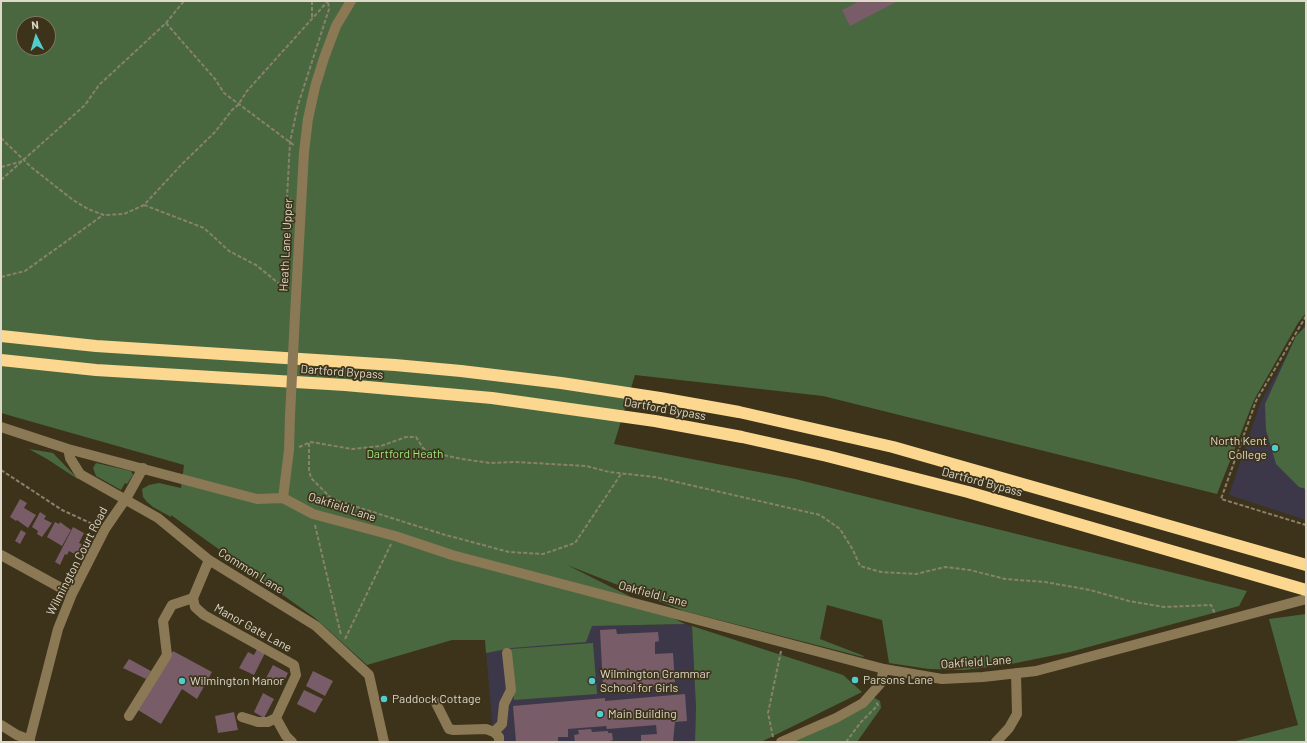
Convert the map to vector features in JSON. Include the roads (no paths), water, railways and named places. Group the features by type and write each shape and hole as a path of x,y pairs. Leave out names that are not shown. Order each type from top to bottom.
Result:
{"highway":[{"name":"Dartford Bypass","path":"1,336 119,348 454,370 561,383 660,398 761,417 893,447 1306,565"},
{"name":"Dartford Bypass","path":"1,360 96,370 345,385 492,398 655,421 742,437 827,456 968,492 1306,590"}],"street":[{"name":"Heath Lane Upper","path":"283,498 289,450 304,152 315,87 336,26 351,1"},
{"path":"1,427 68,449 258,499 283,498"},
{"name":"Common Lane","path":"68,449 70,458 80,474 158,518 209,560 316,626 369,675 384,742"},
{"name":"Wilmington Court Road","path":"30,741 58,629 72,594 104,531 127,497 143,468"},
{"name":"Oakfield Lane","path":"283,498 313,514 394,536 452,555 884,669 942,679 983,677 1036,671 1306,598"},
{"path":"1,554 72,594"},
{"path":"129,716 167,655 163,622 172,605 193,598 209,560"},
{"name":"Manor Gate Lane","path":"193,598 195,607 204,615 294,665 296,675 276,718"},
{"path":"494,732 502,724 504,704 511,690 507,653"},
{"path":"781,742 836,718 863,703 880,684 884,669"},
{"path":"996,742 1011,726 1017,714 1016,673"},
{"path":"435,701 449,728 454,730 486,729 494,732 499,737 499,742"},
{"path":"242,717 258,722 268,722 276,718 286,736 292,742"},
{"path":"1,725 30,741"}],"place":[{"name":"North Kent College","path":"1275,448"},
{"name":"Parsons Lane","path":"855,680"},
{"name":"Wilmington Manor","path":"182,681"},
{"name":"Wilmington Grammar School for Girls","path":"592,681"},
{"name":"Paddock Cottage","path":"384,699"},
{"name":"Main Building","path":"600,714"}],"park label":[{"name":"Dartford Heath","path":"405,454"}]}
